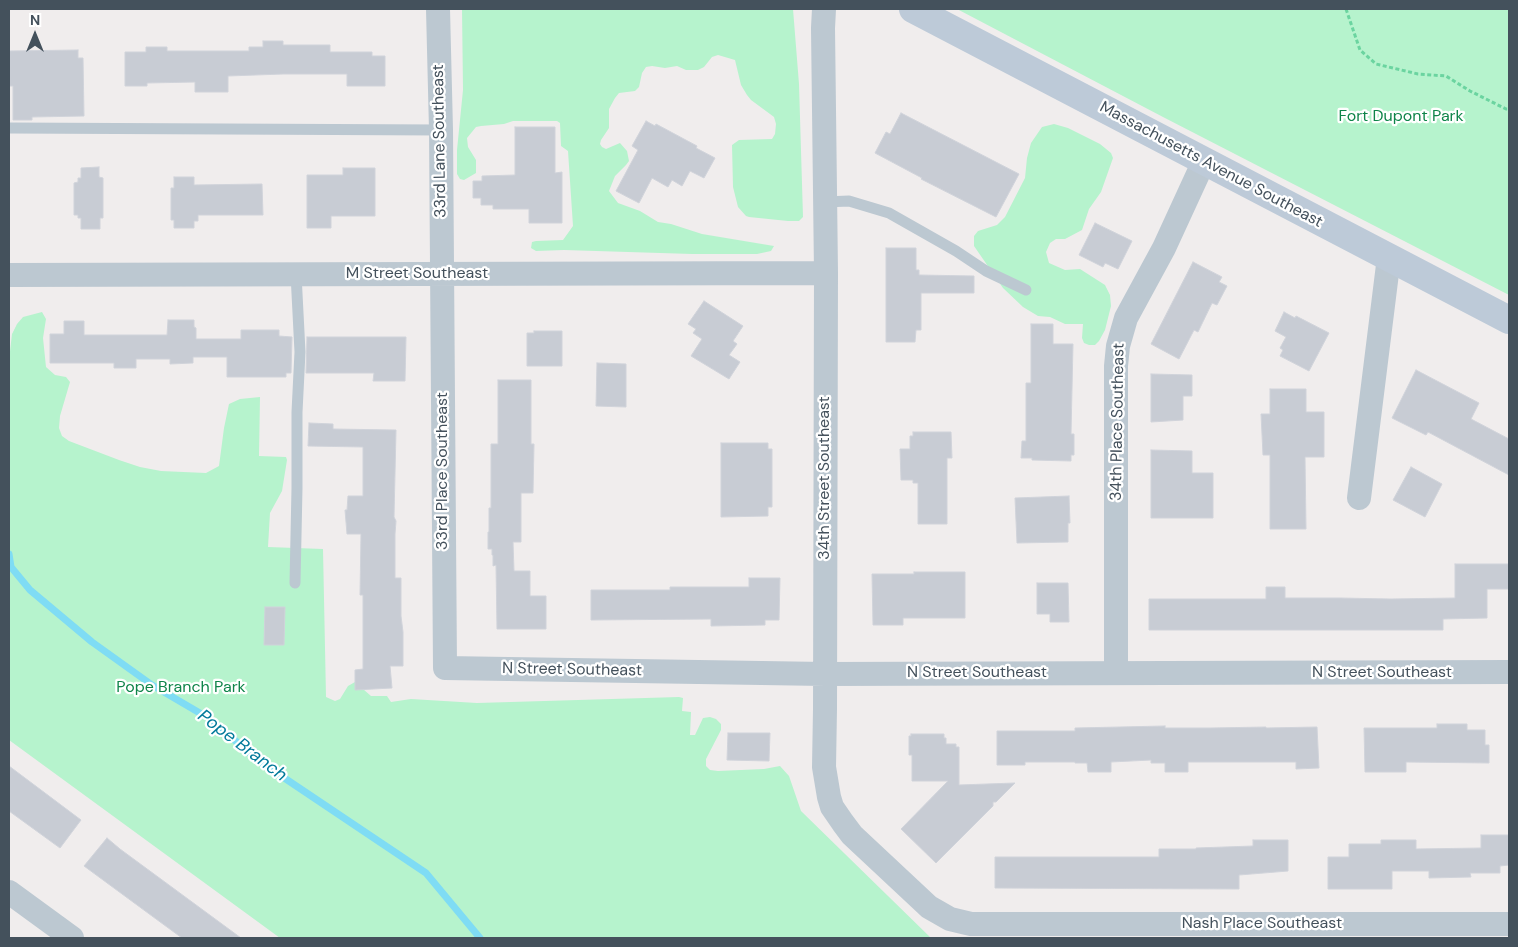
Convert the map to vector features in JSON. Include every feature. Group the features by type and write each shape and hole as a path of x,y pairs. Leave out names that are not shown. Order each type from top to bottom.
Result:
{"street":[{"name":"33rd Lane Southeast","path":"438,9 442,274"},
{"name":"34th Street Southeast","path":"824,9 826,273 824,772 832,807 852,835 929,907"},
{"name":"Massachusetts Avenue Southeast","path":"913,9 1509,320"},
{"name":"34th Place Southeast","path":"1116,673 1116,366 1118,346 1126,318 1164,248 1204,161"},
{"path":"1359,498 1389,257"},
{"name":"M Street Southeast","path":"9,275 826,273"},
{"name":"33rd Place Southeast","path":"442,274 444,668"},
{"name":"N Street Southeast","path":"444,668 825,674 1509,672"},
{"path":"9,892 72,938"},
{"name":"Nash Place Southeast","path":"929,907 950,919 965,924 982,925 1509,924"}],"lane":[{"path":"9,128 441,130"},
{"path":"825,202 849,201 889,213 956,251 986,271 1026,290"},
{"path":"295,583 298,488 297,412 300,352 296,274"}],"path":[{"path":"1346,9 1360,50 1376,64 1418,74 1446,76 1470,91 1509,109"}],"green space":[{"path":"462,9 793,9 799,84 803,217 799,221 788,221 749,217 738,207 733,187 732,145 739,140 772,139 775,134 776,124 774,117 747,95 741,85 735,60 718,55 712,57 704,67 698,70 686,70 677,66 665,68 646,67 642,73 639,87 635,91 619,93 609,109 609,128 600,144 606,149 620,143 627,151 629,161 615,176 609,191 618,203 640,211 658,222 702,234 774,246 771,251 757,254 692,254 564,250 536,251 531,248 532,242 536,241 563,240 573,226 568,151 561,146 560,123 557,121 513,121 504,124 476,127 467,138 468,147 476,160 476,173 464,180 460,179 457,174 457,150 463,90"},
{"name":"Fort Dupont Park","path":"957,9 1509,9 1509,295 1163,117"},
{"path":"1054,124 1068,128 1100,144 1111,153 1113,158 1101,192 1089,209 1082,230 1065,239 1056,239 1050,243 1046,252 1049,263 1065,270 1080,269 1105,285 1110,295 1111,306 1105,330 1095,345 1084,343 1082,338 1083,324 1065,324 1050,317 1038,316 1023,307 1003,288 974,246 974,236 978,231 997,225 1005,217 1025,178 1031,143 1042,127"},
{"name":"Pope Branch Park","path":"42,312 46,319 43,338 46,367 55,375 66,377 70,382 60,416 59,428 62,436 69,441 140,467 161,471 206,473 219,466 229,404 240,399 260,397 259,456 286,457 287,460 282,491 270,513 268,547 323,549 326,697 335,701 340,699 348,686 355,682 371,696 387,696 391,702 411,699 477,703 683,698 682,711 691,712 690,735 695,735 703,718 710,717 716,719 721,724 721,730 706,759 706,766 710,770 764,769 780,766 789,776 801,811 931,938 280,938 9,740 9,360 12,334 17,324 23,317"}],"building":[{"path":"263,41 283,41 283,45 330,45 330,52 372,52 372,56 385,56 385,86 347,86 347,74 283,74 228,76 228,92 195,92 195,82 147,83 147,86 125,86 125,52 146,52 146,47 167,47 167,51 249,51 249,47 263,47"},
{"path":"78,50 78,58 83,58 84,116 32,117 32,120 13,120 13,86 9,86 9,51"},
{"path":"901,113 1019,174 996,217 875,153 886,132 890,134"},
{"path":"646,121 655,126 656,124 715,158 704,178 690,171 682,186 672,180 668,187 652,178 639,203 616,191 638,150 632,146"},
{"path":"515,127 555,127 555,173 562,172 562,223 529,223 529,209 493,209 493,205 481,205 481,198 473,198 473,181 482,181 482,176 515,175"},
{"path":"99,167 99,177 103,178 103,218 100,218 100,229 81,229 81,218 78,218 78,215 74,215 74,183 78,182 78,178 81,178 81,168"},
{"path":"343,168 375,168 375,216 331,216 331,228 307,228 307,175 343,175"},
{"path":"174,177 194,177 194,185 262,184 263,215 198,215 198,221 194,221 194,228 174,228 174,220 171,220 171,188 174,188"},
{"path":"1095,223 1132,241 1118,269 1105,263 1103,267 1079,255"},
{"path":"886,248 916,248 916,270 919,270 919,275 974,276 974,293 921,293 921,330 916,330 915,342 886,342"},
{"path":"1193,262 1222,277 1219,282 1227,286 1217,305 1212,303 1198,332 1194,330 1179,359 1151,344"},
{"path":"704,301 743,326 733,341 737,344 729,355 740,362 729,379 691,356 702,339 693,333 696,329 688,324"},
{"path":"1284,312 1329,333 1309,371 1280,356 1283,350 1280,348 1286,337 1275,331"},
{"path":"168,320 194,320 196,339 241,339 241,330 279,330 279,336 292,337 291,373 286,373 286,377 227,377 227,357 193,357 193,363 170,364 170,359 136,359 136,368 114,368 114,363 50,363 50,334 64,334 64,321 84,321 84,335 167,335"},
{"path":"1031,324 1053,324 1053,344 1073,344 1071,434 1074,434 1074,455 1071,455 1071,461 1021,458 1022,441 1026,441 1026,383 1031,383"},
{"path":"534,331 562,331 562,366 527,366 527,333 534,333"},
{"path":"307,337 406,337 405,381 373,381 374,373 306,373"},
{"path":"597,363 626,364 626,407 596,406"},
{"path":"1416,370 1479,403 1471,419 1509,439 1509,475 1428,432 1426,435 1392,418"},
{"path":"1151,374 1192,375 1192,396 1183,396 1183,420 1151,422"},
{"path":"498,380 531,380 531,444 534,444 533,493 521,493 521,542 513,542 514,571 530,571 530,596 546,596 546,629 497,629 496,565 493,566 492,549 488,549 488,532 489,508 491,508 491,444 498,444"},
{"path":"1270,389 1306,389 1306,412 1324,412 1324,457 1305,457 1306,529 1270,529 1270,455 1263,455 1261,414 1270,414"},
{"path":"309,423 333,424 333,429 396,430 395,578 401,578 403,666 390,666 392,688 355,690 355,670 363,669 363,595 360,595 361,534 347,534 345,510 347,510 348,496 363,496 363,447 308,446"},
{"path":"913,432 951,432 952,458 947,458 947,524 918,524 918,483 913,483 913,480 901,480 900,449 910,449 910,436 913,436"},
{"path":"721,443 768,443 768,449 772,449 772,507 768,507 768,516 721,517"},
{"path":"1151,450 1192,451 1192,473 1213,473 1213,518 1151,518"},
{"path":"1411,467 1442,484 1425,517 1393,500"},
{"path":"1069,496 1070,523 1068,523 1068,542 1017,543 1015,498"},
{"path":"1455,564 1509,564 1509,589 1487,589 1487,618 1443,619 1443,630 1149,630 1149,599 1266,599 1266,587 1285,587 1285,598 1455,598"},
{"path":"914,572 965,572 965,618 903,618 903,625 873,625 872,574 914,574"},
{"path":"749,578 780,578 779,620 765,620 765,625 711,626 711,619 591,620 591,590 749,587"},
{"path":"1037,583 1068,583 1069,622 1050,622 1050,614 1037,614"},
{"path":"265,607 285,607 284,645 264,645"},
{"path":"1437,724 1467,724 1467,730 1485,730 1485,745 1489,745 1489,763 1406,762 1406,772 1365,772 1364,728 1437,728"},
{"path":"1165,726 1165,728 1317,727 1319,768 1296,769 1296,762 1188,762 1188,772 1165,772 1165,763 1151,763 1151,760 1111,762 1111,772 1088,772 1087,763 1075,762 1025,762 1025,765 997,765 997,731 1075,731 1075,728"},
{"path":"728,733 770,733 769,761 727,760"},
{"path":"911,734 944,734 946,744 956,744 956,747 959,747 959,785 1015,783 996,802 993,802 993,806 936,863 901,829 948,781 912,781 912,755 909,755 909,736"},
{"path":"9,766 81,820 60,848 9,811"},
{"path":"1481,835 1509,835 1509,865 1500,866 1500,873 1470,873 1471,877 1429,878 1429,871 1392,871 1392,889 1328,889 1328,857 1349,857 1349,844 1381,844 1381,840 1416,840 1416,849 1481,848"},
{"path":"107,838 241,938 182,938 84,866"},
{"path":"1253,840 1288,840 1288,871 1239,875 1239,889 995,888 995,857 1159,857 1159,849 1253,846"}],"waterway":[{"name":"Pope Branch","path":"9,554 11,567 30,590 92,642 152,685 210,719 259,761 426,873 480,938"}]}
